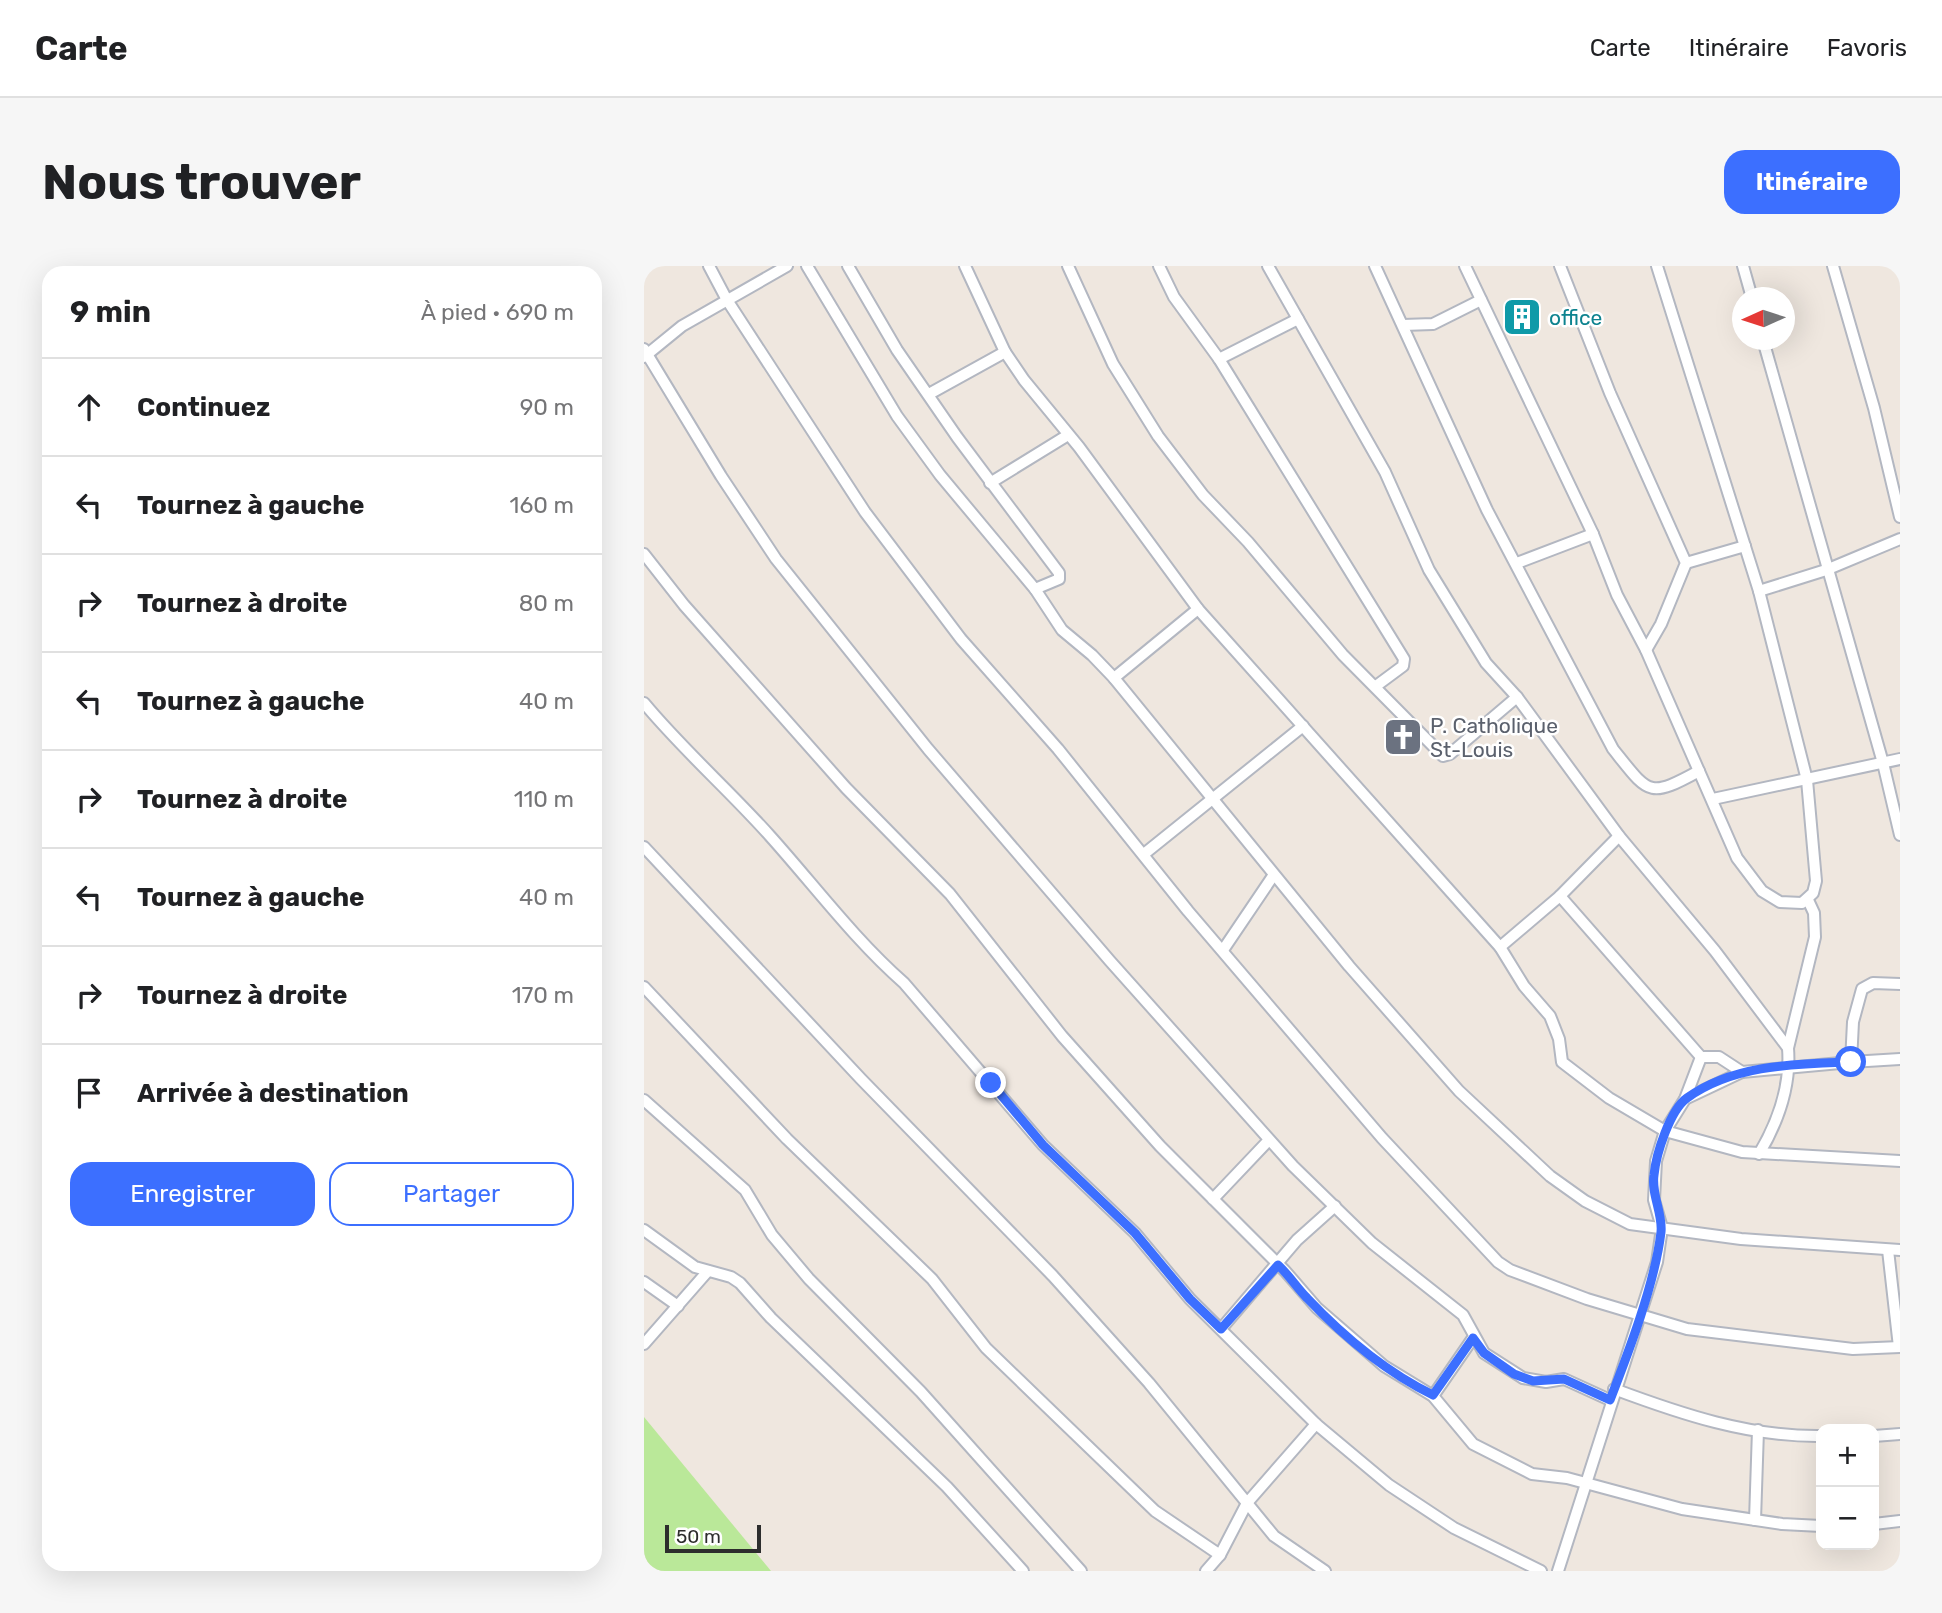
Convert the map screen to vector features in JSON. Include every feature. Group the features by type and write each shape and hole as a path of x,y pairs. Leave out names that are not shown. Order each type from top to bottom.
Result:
{"street":[{"path":"709,266 726,300 865,512 923,591 1382,1138 1498,1262 1525,1276 1639,1315 1718,1334 1853,1349 1900,1347 1894,1250 1741,1239 1618,1219 1550,1176 1459,1091 1273,876 1114,678 1093,655 1069,638 1051,617 1035,589 940,475 897,416 807,266"},
{"path":"787,266 682,326 645,353 776,559 928,749 1269,1140 1372,1243 1463,1315 1473,1338 1484,1353 1514,1374 1533,1381 1564,1379 1679,1413 1758,1430 1816,1436"},
{"path":"848,266 897,350 990,483 1059,573 1059,579 1054,583 1035,589"},
{"path":"965,266 1005,352 1037,399 1068,435 1198,609 1500,947 1524,986 1550,1016 1559,1039 1560,1056 1566,1066 1609,1098 1665,1131 1724,1150 1900,1161"},
{"path":"1068,266 1113,365 1158,436 1203,495 1248,542 1343,655 1443,756 1450,754 1517,697"},
{"path":"1159,266 1174,298 1219,359 1404,659 1403,666 1376,686"},
{"path":"1268,266 1385,472 1429,569 1486,663 1517,697 1619,836 1716,951 1788,1048"},
{"path":"1375,266 1487,510 1613,749 1650,788 1659,790 1699,771"},
{"path":"1465,266 1593,534 1617,595 1646,650 1737,858 1762,891 1789,904 1808,900 1813,894 1816,881 1807,780 1759,591 1657,266"},
{"path":"1560,266 1610,393 1686,563 1661,624 1646,650"},
{"path":"1743,266 1749,287"},
{"path":"1833,266 1881,435 1900,517"},
{"path":"1404,325 1433,324 1480,300"},
{"path":"1219,359 1298,319"},
{"path":"1766,350 1883,764 1900,835"},
{"path":"929,394 1005,352"},
{"path":"990,483 1068,435"},
{"path":"1517,563 1593,534"},
{"path":"1759,591 1826,569 1900,539"},
{"path":"1686,563 1745,546"},
{"path":"644,554 684,605 828,767 950,894 1062,1036 1160,1146 1278,1265 1305,1296 1384,1366 1433,1395 1481,1450 1532,1474 1587,1483 1682,1509 1816,1526"},
{"path":"1114,678 1198,609"},
{"path":"644,703 682,749 768,834 878,961 904,983 1043,1145 1135,1233 1190,1299 1316,1424 1389,1485 1454,1528 1541,1571"},
{"path":"1144,854 1303,726"},
{"path":"1713,799 1900,759"},
{"path":"1500,947 1560,896 1619,836"},
{"path":"644,847 860,1079 1053,1276 1149,1383 1274,1536 1325,1571"},
{"path":"1223,950 1273,876"},
{"path":"1560,896 1701,1057 1719,1057 1742,1072"},
{"path":"1759,1154 1776,1125 1789,1065 1788,1048 1815,937 1814,913 1808,900"},
{"path":"1851,1062 1853,1022 1862,989 1873,983 1900,984"},
{"path":"644,987 787,1139 932,1279 986,1348 1155,1511 1220,1555"},
{"path":"1558,1571 1612,1394 1657,1262 1662,1228 1654,1200 1653,1177 1665,1131 1685,1098 1701,1057"},
{"path":"1685,1098 1742,1072 1789,1065 1900,1059"},
{"path":"644,1100 745,1190 772,1235 809,1279 921,1392 1081,1571"},
{"path":"1213,1199 1269,1140"},
{"path":"1221,1329 1297,1240 1335,1206"},
{"path":"644,1230 685,1261 731,1277 740,1283 771,1318 947,1487 1023,1571"},
{"path":"644,1343 708,1271"},
{"path":"644,1282 678,1306"},
{"path":"1433,1395 1473,1338"},
{"path":"1206,1571 1220,1555 1247,1503 1316,1424"},
{"path":"1755,1520 1758,1430"},
{"path":"1879,1436 1900,1434"},
{"path":"1879,1523 1900,1521"}],"green space":[{"path":"644,1417 771,1571 644,1571"}],"place":[{"name":"office","path":"1522,317"},
{"name":"P. Catholique St-Louis","path":"1403,737"}],"route":[{"path":"991,1083 1022,1123 1135,1233 1190,1299 1221,1329 1278,1265 1317,1308 1355,1342 1384,1366 1433,1395 1473,1338 1484,1353 1514,1374 1533,1381 1569,1380 1610,1400 1657,1262 1662,1228 1654,1200 1653,1177 1665,1131 1685,1098 1742,1072 1789,1065 1851,1062"}]}
